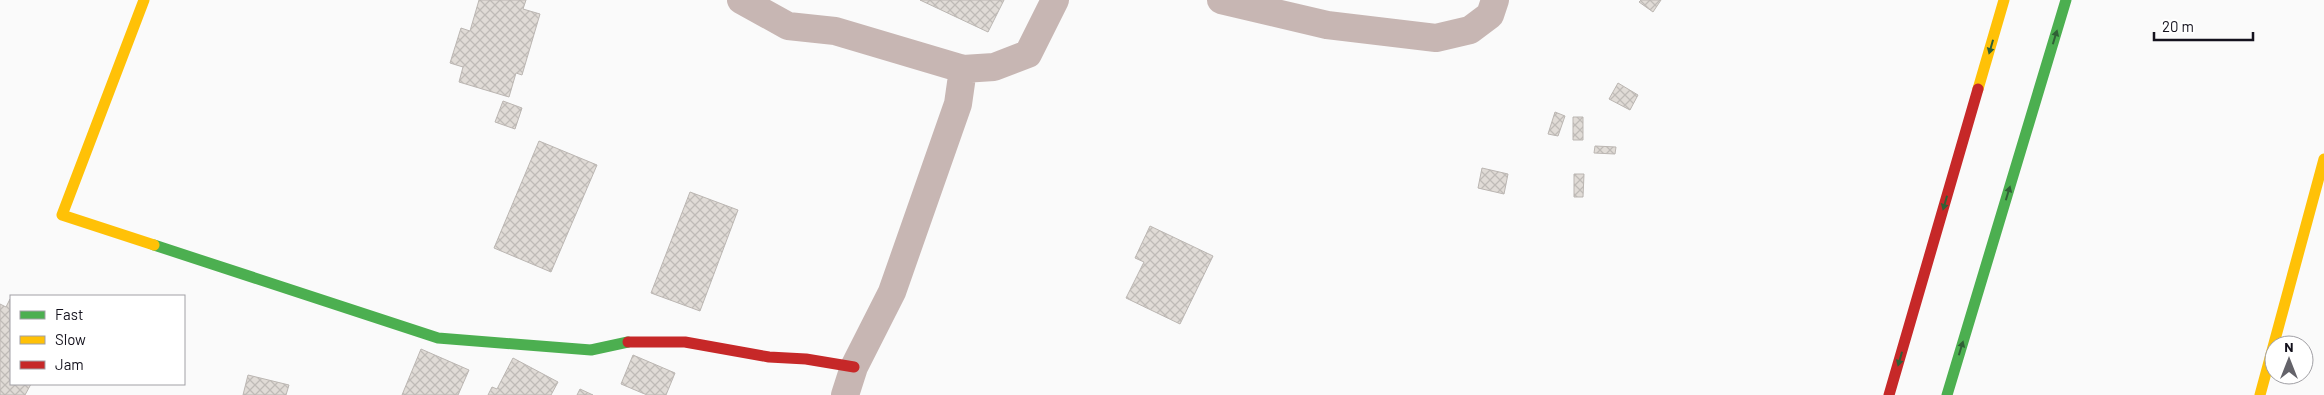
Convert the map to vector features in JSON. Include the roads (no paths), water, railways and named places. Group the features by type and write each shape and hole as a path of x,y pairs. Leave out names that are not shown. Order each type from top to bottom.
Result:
{"main road":[{"path":"144,0 62,215 438,338 591,350 635,340 685,342 769,357 806,359 854,367"},
{"path":"1889,395 2004,0"},
{"path":"1947,395 2066,0"},
{"path":"2260,395 2324,159"}],"street":[{"path":"741,0 788,26 835,31 963,69 994,67 1028,54 1055,0"},
{"path":"1221,0 1327,25 1436,38 1470,30 1490,15 1495,0"},
{"path":"845,395 854,367 892,292 958,104 963,69"}]}
